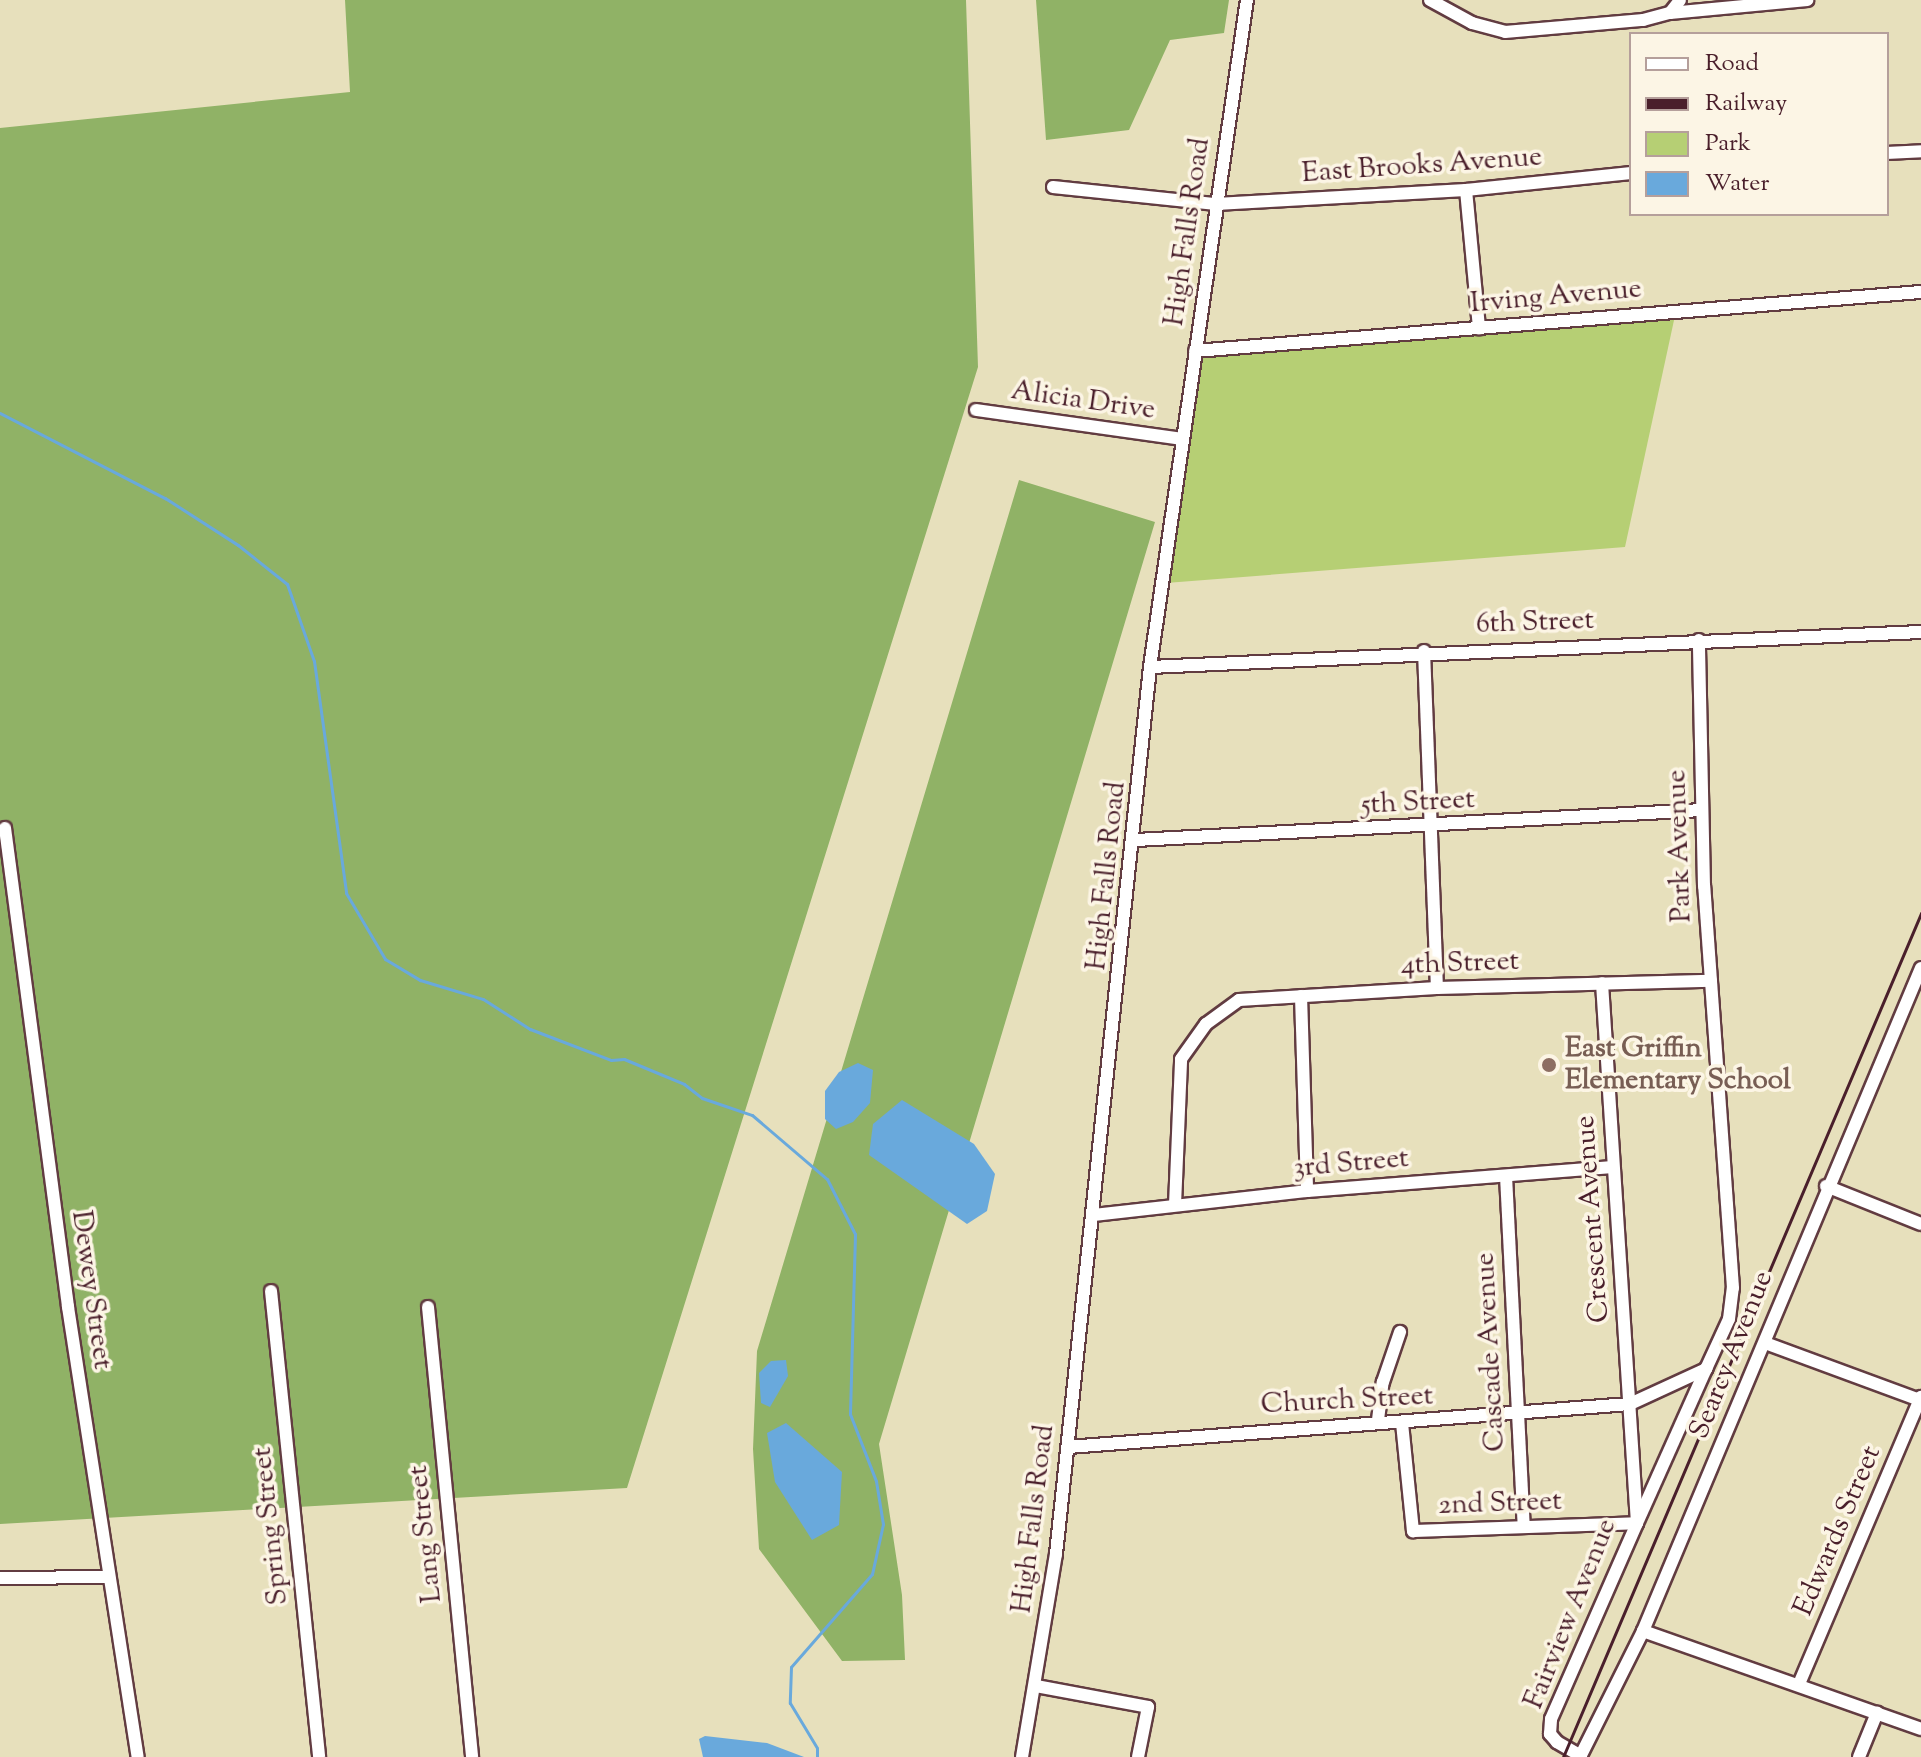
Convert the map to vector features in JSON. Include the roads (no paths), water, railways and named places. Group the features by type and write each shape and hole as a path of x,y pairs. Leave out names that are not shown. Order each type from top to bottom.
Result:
{"street":[{"name":"High Falls Road","path":"1022,1757 1036,1686 1068,1447 1136,840 1150,667 1247,0"},
{"path":"1430,0 1472,23 1505,32 1612,25 1670,13 1807,0"},
{"path":"1670,13 1680,0"},
{"path":"1889,153 1921,151"},
{"name":"East Brooks Avenue","path":"1053,187 1216,204 1466,190 1629,173"},
{"path":"1466,190 1479,328"},
{"name":"Irving Avenue","path":"1195,351 1921,292"},
{"name":"Alicia Drive","path":"976,410 1182,439"},
{"name":"6th Street","path":"1150,667 1424,651 1921,632"},
{"name":"Park Avenue","path":"1699,640 1702,810 1732,1303 1706,1369"},
{"path":"1424,651 1428,827 1437,988"},
{"name":"5th Street","path":"1136,840 1428,827 1702,810"},
{"name":"Dewey Street","path":"5,828 107,1577 138,1757"},
{"name":"Searcy Avenue","path":"1580,1756 1643,1631 1765,1343 1826,1186 1921,968"},
{"name":"4th Street","path":"1175,1205 1181,1059 1216,1014 1239,1000 1437,988 1711,981"},
{"name":"Crescent Avenue","path":"1602,983 1630,1404"},
{"path":"1301,996 1307,1191"},
{"name":"3rd Street","path":"1093,1215 1307,1191 1613,1167"},
{"name":"Cascade Avenue","path":"1506,1176 1524,1526"},
{"path":"1826,1186 1921,1224"},
{"name":"Spring Street","path":"271,1291 319,1757"},
{"name":"Lang Street","path":"428,1307 472,1757"},
{"path":"1378,1420 1383,1382 1400,1332"},
{"path":"1765,1343 1920,1399"},
{"path":"1630,1404 1706,1369"},
{"path":"1637,1523 1706,1369"},
{"name":"Edwards Street","path":"1799,1684 1920,1399"},
{"name":"Church Street","path":"1068,1447 1378,1420 1402,1423 1630,1404"},
{"name":"Fairview Avenue","path":"1580,1756 1557,1742 1551,1719 1637,1523 1630,1404"},
{"name":"2nd Street","path":"1402,1423 1413,1531 1637,1523"},
{"path":"0,1578 107,1577"},
{"path":"1643,1631 1921,1729"},
{"path":"1036,1686 1148,1707 1138,1757"},
{"path":"1859,1757 1877,1713"}],"water":[{"path":"858,1063 873,1070 870,1103 853,1122 836,1129 825,1119 825,1091 839,1072"},
{"path":"902,1100 974,1144 995,1174 987,1211 967,1224 869,1155 873,1124"},
{"path":"786,1360 788,1376 770,1407 761,1403 759,1373 771,1361"},
{"path":"786,1423 842,1472 839,1525 812,1540 775,1482 767,1433"},
{"path":"705,1736 767,1743 804,1757 703,1757 699,1739"}],"waterway":[{"path":"0,413 165,498 238,545 287,584 314,661 346,893 385,959 420,980 483,999 530,1029 611,1060 624,1059 684,1084 702,1098 752,1115 827,1179 855,1234 850,1414 876,1481 883,1524 872,1574 791,1667 790,1703 817,1748 817,1757"}],"railway":[{"path":"1563,1757 1921,913"}],"place":[{"name":"East Griffin Elementary School","path":"1549,1065"}]}
